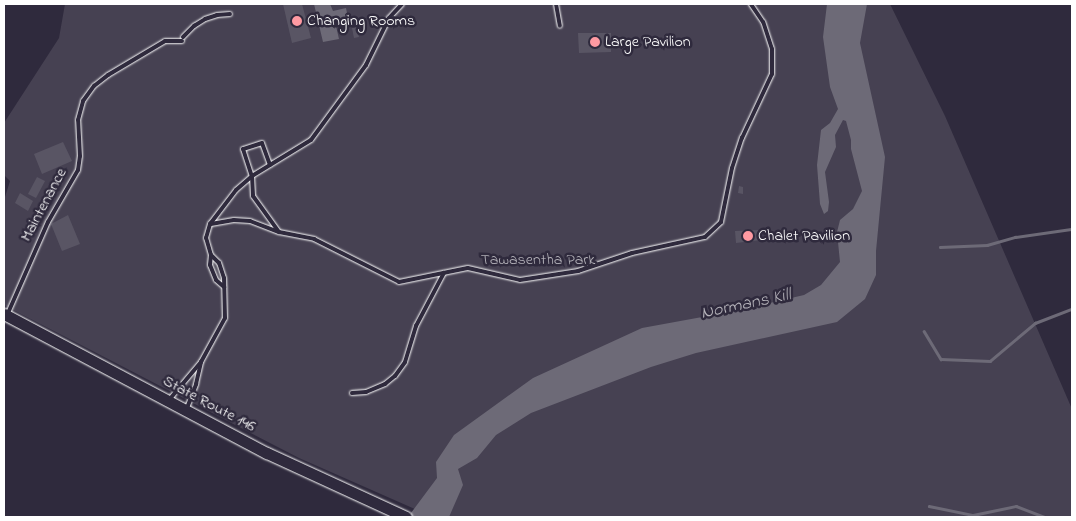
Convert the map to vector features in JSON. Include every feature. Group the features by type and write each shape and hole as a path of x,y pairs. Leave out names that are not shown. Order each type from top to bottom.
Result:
{"main road":[{"name":"State Route 146","path":"5,315 268,453 404,517"}],"lane":[{"path":"224,287 216,280 210,265 211,255 206,238 210,224 236,190 252,176 311,140 366,65 389,18 402,4"},
{"path":"556,4 560,26"},
{"path":"210,224 234,220 250,221 279,232 314,239 399,282 468,268 520,280 578,271 632,253 705,237 721,222 732,168 742,138 772,74 772,49 763,22 751,4"},
{"name":"Maintenance","path":"5,315 44,229 78,170 80,156 78,120 83,101 94,86 108,75 165,41 182,39 194,26 205,19 216,15 230,14"},
{"path":"270,165 262,143 243,150 252,176 253,196 279,232"},
{"path":"169,401 201,362 225,318 226,294 224,278 219,263 211,255"},
{"path":"352,393 366,392 385,384 395,376 405,362 416,326 444,273"},
{"path":"186,410 196,384 201,362"}],"green space":[{"name":"Tawasentha Park","path":"65,4 890,4 945,116 1072,409 1072,517 433,517 299,458 4,305 4,200 10,181 4,175 4,123 59,38"}],"shaded area":[{"path":"314,4 330,4 333,11 346,8 349,23 336,26 339,39 323,42"},
{"path":"827,4 867,4 860,43 885,157 876,251 876,275 865,299 837,322 696,353 651,367 531,413 496,435 477,458 458,469 463,485 449,517 408,517 437,478 436,462 454,435 533,378 642,328 735,311 804,295 821,285 840,262 837,232 840,220 853,209 862,191 846,121 843,120 835,135 836,147 825,172 829,202 828,211 824,214 820,204 817,165 821,130 830,123 838,109 830,87 823,37"}],"building":[{"name":"Changing Rooms","path":"283,4 302,4 311,38 292,43"},
{"path":"356,27 359,37 354,38 352,28"},
{"name":"Large Pavilion","path":"578,33 611,33 611,52 579,53"},
{"path":"63,142 72,161 42,174 34,154"},
{"path":"37,177 45,181 36,198 28,194"},
{"path":"739,186 743,187 743,194 738,193"},
{"path":"20,193 33,201 28,211 15,203"},
{"path":"68,215 80,244 62,251 51,224"},
{"name":"Chalet Pavilion","path":"760,230 761,240 736,243 735,231"}],"waterway":[{"path":"940,247 987,245 1015,237 1072,229"},
{"path":"924,331 941,359 990,361 1035,323 1072,309"},
{"path":"929,506 973,515 1016,506 1044,517"}],"place":[{"name":"Changing Rooms","path":"297,21"},
{"name":"Large Pavilion","path":"595,42"},
{"name":"Chalet Pavilion","path":"748,236"}],"water label":[{"name":"Normans Kill","path":"746,305"}]}
